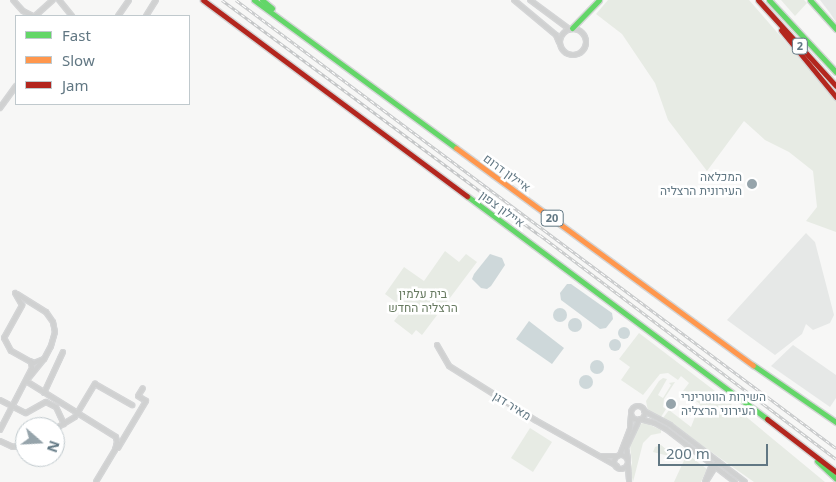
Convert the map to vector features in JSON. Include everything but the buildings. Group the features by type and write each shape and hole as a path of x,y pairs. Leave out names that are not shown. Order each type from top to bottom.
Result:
{"main road":[{"name":"איילון צפון","path":"203,0 718,381 836,472"},
{"name":"איילון דרום","path":"254,0 729,348 836,423"},
{"path":"262,0 314,43"},
{"path":"571,29 598,0"},
{"name":"2","path":"758,0 836,86"},
{"name":"2","path":"769,0 836,72"},
{"path":"810,0 836,29"},
{"path":"764,7 790,43 836,97"},
{"name":"איילון דרום","path":"773,378 836,423"},
{"path":"718,381 836,478"},
{"path":"792,390 836,418"}],"street":[{"path":"13,0 23,11 32,15"},
{"path":"35,15 53,0"},
{"path":"59,0 71,15"},
{"path":"119,15 129,0"},
{"path":"147,15 156,0"},
{"path":"514,0 556,35 562,50 568,55 576,55 582,52 586,44 586,37 582,32 571,29 530,0"},
{"path":"560,42 563,33 571,29"},
{"path":"0,108 15,87"},
{"path":"26,381 44,359 54,337 53,322 46,312 15,293 22,305 4,336 9,348 31,362 44,359"},
{"name":"מאיר דגן","path":"437,345 449,366 618,467"},
{"path":"44,393 63,352"},
{"path":"0,430 32,368 31,362"},
{"path":"26,381 113,435 117,440 115,450 96,482"},
{"path":"65,423 73,419 78,413 96,384 132,405"},
{"path":"103,470 146,401 138,396 143,388"},
{"path":"0,400 11,408 26,413 46,402 56,407 61,417"},
{"path":"628,477 618,467 615,460 630,429 631,411 636,406 640,406 644,411 670,425 714,466 724,466 745,482"},
{"path":"629,482 626,448 644,411"},
{"path":"631,416 660,425 735,482"},
{"path":"0,441 15,447"},
{"path":"597,456 609,457 619,455 628,461"},
{"path":"618,467 628,461"},
{"path":"705,482 714,466"}],"shaded area":[{"path":"820,0 836,0 836,22 830,13"},
{"path":"806,233 815,242 834,315 830,323 813,330 806,324 802,334 775,355 727,320"},
{"path":"490,254 502,258 505,265 491,286 487,289 481,288 472,279"},
{"path":"567,284 571,284 612,313 613,319 606,328 600,329 561,300 560,293"},
{"path":"557,308 563,308 567,315 563,322 557,322 553,318 553,312"},
{"path":"572,318 578,318 582,325 578,332 572,332 568,328 568,322"},
{"path":"529,321 564,348 552,364 516,339"},
{"path":"622,327 626,327 630,333 626,339 622,339 618,335 618,331"},
{"path":"613,339 617,339 621,345 617,351 613,351 609,347 609,343"},
{"path":"793,345 836,375 836,398 830,407 771,366"},
{"path":"594,360 600,360 604,367 600,374 594,374 590,370 590,364"},
{"path":"583,375 589,375 593,382 589,389 583,389 579,385 579,379"}],"green space":[{"path":"608,0 749,0 836,100 836,232 806,221 817,207 813,171 789,152 765,140 744,121 707,171 668,120 655,83 622,34 596,14"},
{"path":"781,0 804,0 807,3 795,16"},
{"name":"בית עלמין הרצליה החדש","path":"445,251 459,262 466,254 477,262 422,335 416,330 412,335 394,321 404,308 385,294 404,267 424,281"},
{"path":"639,333 715,391 825,482 754,482 663,418 669,410 691,427 700,404 683,391 689,383 681,376 678,380 668,373 660,374 643,395 621,380 630,367 619,359"},
{"path":"663,378 667,379 658,395 663,398 671,385 669,383 675,382 664,399 663,407 666,409 661,417 648,411 646,401"},
{"path":"644,422 661,430 661,433 651,435 643,443 633,482 630,469 632,463 630,446 638,426"},
{"path":"530,428 552,442 533,472 511,458"},
{"path":"661,445 674,456 676,455 677,458 653,452 655,447"},
{"path":"687,454 707,469 701,482 674,482"}],"railway":[{"path":"222,0 540,235 836,459"},
{"path":"236,0 836,448"}],"traffic: fast":[{"path":"254,0 456,148"},
{"path":"262,0 272,8"},
{"path":"572,28 599,0"},
{"path":"769,0 836,72"},
{"path":"810,0 836,29"},
{"path":"467,196 767,419"},
{"path":"753,365 836,422"},
{"path":"817,461 836,479"}],"traffic: slow":[{"path":"456,148 753,365"}],"traffic: jam":[{"path":"203,0 467,196"},
{"path":"758,0 836,86"},
{"path":"781,30 836,97"},
{"path":"767,419 836,472"}],"place":[{"name":"המכלאה העירונית הרצליה","path":"752,184"},
{"name":"השירות הווטרינרי העירוני הרצליה","path":"671,404"}]}
